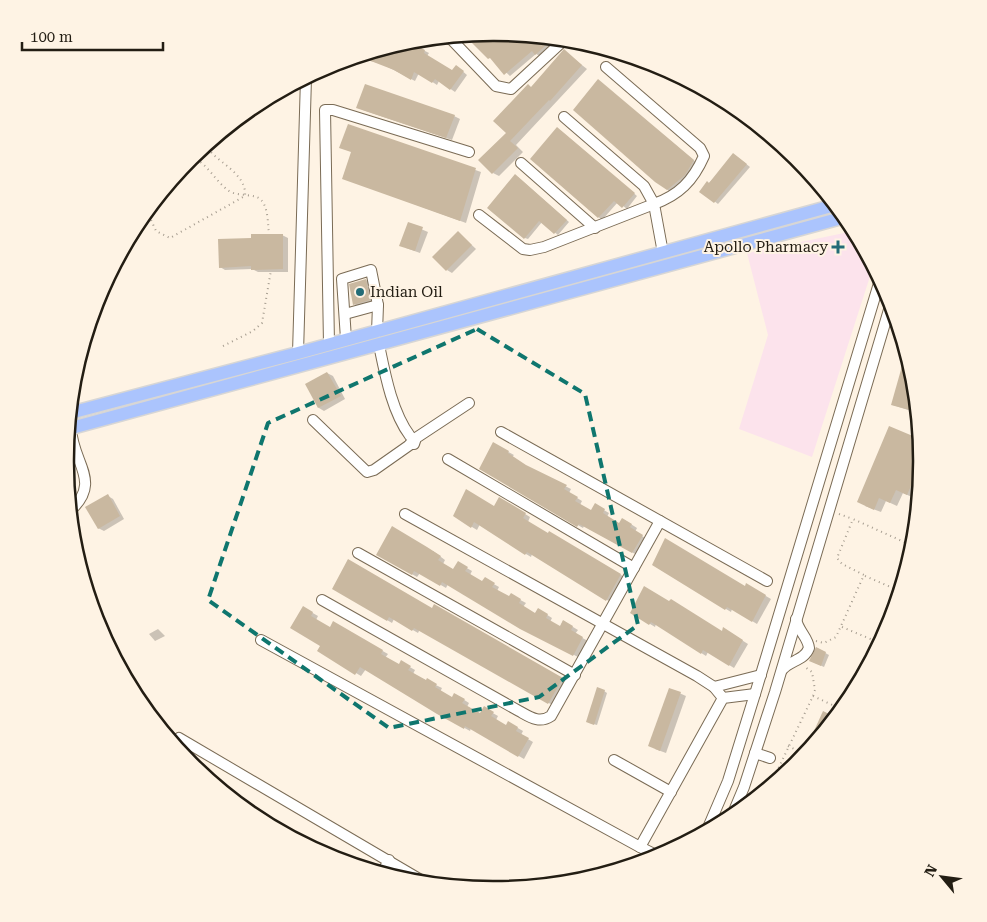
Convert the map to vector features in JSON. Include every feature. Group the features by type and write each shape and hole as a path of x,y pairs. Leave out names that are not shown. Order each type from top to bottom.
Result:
{"main road":[{"path":"77,411 377,332 828,207"},
{"path":"75,428 837,219"}],"street":[{"path":"453,43 496,86 511,89 557,46"},
{"path":"479,214 523,249 530,250 595,228 674,196 689,181 704,156 700,148 606,67"},
{"path":"298,353 306,86"},
{"path":"328,344 325,110 333,110 469,152"},
{"path":"564,117 644,186 654,204 663,253"},
{"path":"521,163 595,228"},
{"path":"346,339 342,279 371,270 378,305 377,332"},
{"path":"711,820 728,781 877,291"},
{"path":"345,314 378,305"},
{"path":"737,803 755,753 781,671 887,316"},
{"path":"379,345 383,366 402,425 412,439"},
{"path":"313,420 367,472 374,470 412,439 469,403"},
{"path":"500,432 767,581"},
{"path":"74,449 84,474 85,488 81,500 76,505"},
{"path":"448,458 634,568"},
{"path":"406,514 604,623 714,687 723,698"},
{"path":"322,600 537,720 544,721 551,716 575,675 660,521"},
{"path":"358,553 575,675"},
{"path":"781,671 789,663 810,650 808,641 798,627 796,619"},
{"path":"261,640 648,851"},
{"path":"714,687 761,675"},
{"path":"723,698 755,694"},
{"path":"640,847 723,698"},
{"path":"178,739 408,872"},
{"path":"755,753 770,758"},
{"path":"614,760 671,792"},
{"path":"386,866 389,860"}],"path":[{"path":"210,152 238,176 246,188 245,196"},
{"path":"200,161 227,190 238,196 260,198 264,203 269,234"},
{"path":"150,219 156,231 170,238 245,196"},
{"path":"223,346 252,331 262,323 271,270"},
{"path":"829,510 905,542"},
{"path":"853,519 837,558 842,564 893,588"},
{"path":"810,650 832,640 842,627 864,575"},
{"path":"842,627 873,641"},
{"path":"777,770 815,690 812,672 803,666"},
{"path":"813,696 835,706"},
{"path":"788,746 797,750"}],"highlighted area":[{"path":"477,329 585,394 638,625 539,697 389,728 208,600 268,423"}],"shaded area":[{"path":"846,233 870,276 812,457 739,429 768,335 747,253"}],"building":[{"path":"471,42 521,42 546,45 535,55 532,51 504,75 490,58 488,59"},
{"path":"421,48 425,50 424,53 452,70 456,65 464,71 450,90 435,79 432,83 414,72 411,80 394,70 370,61"},
{"path":"564,49 582,65 550,101 510,141 518,148 492,174 478,160 506,133 493,121 528,84 531,87"},
{"path":"598,79 694,160 685,175 667,190 655,182 573,110"},
{"path":"365,84 455,115 446,138 356,108"},
{"path":"348,124 476,168 460,221 342,179 351,152 339,148"},
{"path":"557,127 635,193 622,208 614,201 598,218 530,159"},
{"path":"733,153 747,164 714,203 699,192 707,181 709,183"},
{"path":"515,174 567,220 554,234 539,221 524,239 487,208"},
{"path":"408,222 423,227 415,251 399,246"},
{"path":"458,231 472,245 446,271 432,257"},
{"path":"251,234 283,234 283,269 251,270 251,266 219,268 218,239 251,238"},
{"path":"366,279 370,300 353,305 349,284"},
{"path":"902,366 910,410 891,405"},
{"path":"327,372 341,396 318,408 305,384"},
{"path":"889,426 912,436 912,483 907,495 896,490 890,503 879,498 874,510 857,502"},
{"path":"493,442 509,451 508,453 526,465 567,485 564,489 578,497 575,501 591,510 595,503 605,509 603,513 619,523 622,518 632,524 630,527 643,535 632,553 579,524 577,527 479,469"},
{"path":"466,489 494,506 499,497 526,513 523,518 548,533 549,531 621,574 606,601 527,552 525,555 474,522 471,528 453,516"},
{"path":"108,494 120,516 98,529 85,507"},
{"path":"392,526 441,556 438,560 453,569 458,561 468,567 465,571 482,581 485,577 495,583 492,587 509,596 511,593 521,599 519,603 535,613 538,608 548,614 546,618 560,626 563,620 573,626 571,630 583,637 573,656 520,629 442,582 440,586 414,571 412,575 376,555"},
{"path":"665,538 745,586 746,583 766,595 752,622 727,607 725,610 652,565"},
{"path":"348,559 432,608 434,604 563,678 548,704 414,628 412,631 389,617 387,621 332,589"},
{"path":"644,586 669,601 671,599 722,631 723,627 743,640 729,666 703,650 701,654 651,622 649,625 630,613"},
{"path":"303,606 313,612 311,616 330,627 333,621 383,650 381,654 399,664 401,660 411,666 408,670 437,684 435,687 452,697 454,693 465,699 462,703 480,713 484,706 494,712 491,716 506,725 508,721 518,727 516,731 529,738 518,757 465,726 464,729 437,714 360,667 355,675 317,651 320,646 290,628"},
{"path":"816,647 826,652 821,666 809,661"},
{"path":"597,687 605,690 594,725 586,722"},
{"path":"669,688 681,692 660,751 648,746"},
{"path":"823,711 829,714 815,731"}],"place":[{"name":"Apollo Pharmacy","path":"838,247"},
{"name":"Indian Oil","path":"360,292"}]}
